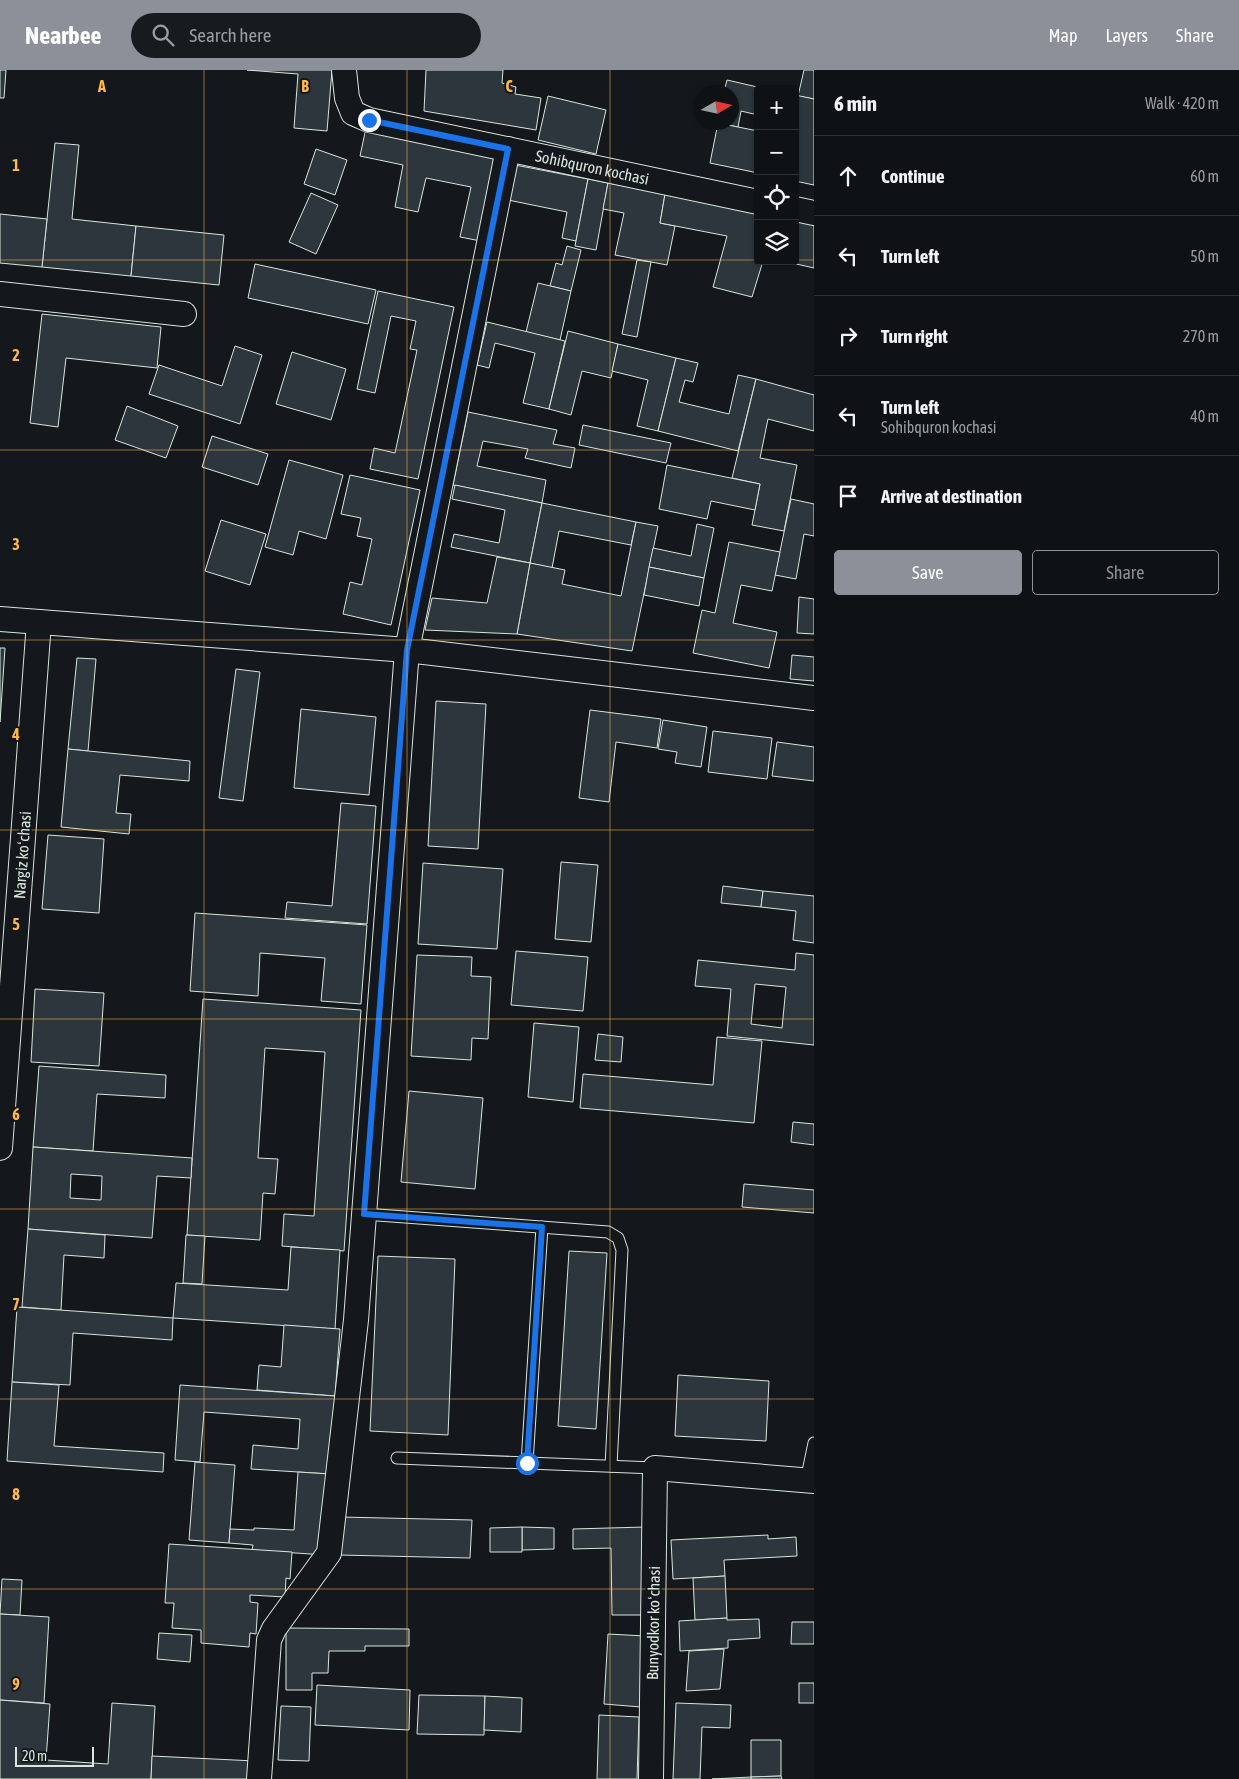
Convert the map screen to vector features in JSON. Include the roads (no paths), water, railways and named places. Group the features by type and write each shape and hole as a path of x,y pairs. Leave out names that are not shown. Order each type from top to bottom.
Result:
{"street":[{"name":"Sohibquron kochasi","path":"344,70 347,98 353,113 369,120 754,201"},
{"path":"259,1779 269,1640 274,1629 329,1553 356,1320 407,650 508,149"},
{"path":"799,210 814,213"},
{"path":"0,294 184,314"},
{"path":"0,619 407,650 814,698"},
{"name":"Nargiz koʻchasi","path":"0,1148 40,622"},
{"path":"655,1468 810,1481"},
{"name":"Bunyodkor koʻchasi","path":"651,1779 655,1468"}],"lane":[{"path":"364,1214 608,1232 618,1238 622,1250 611,1466"},
{"path":"527,1463 542,1227"},
{"path":"810,1481 814,1443"},
{"path":"397,1458 655,1468"}]}
